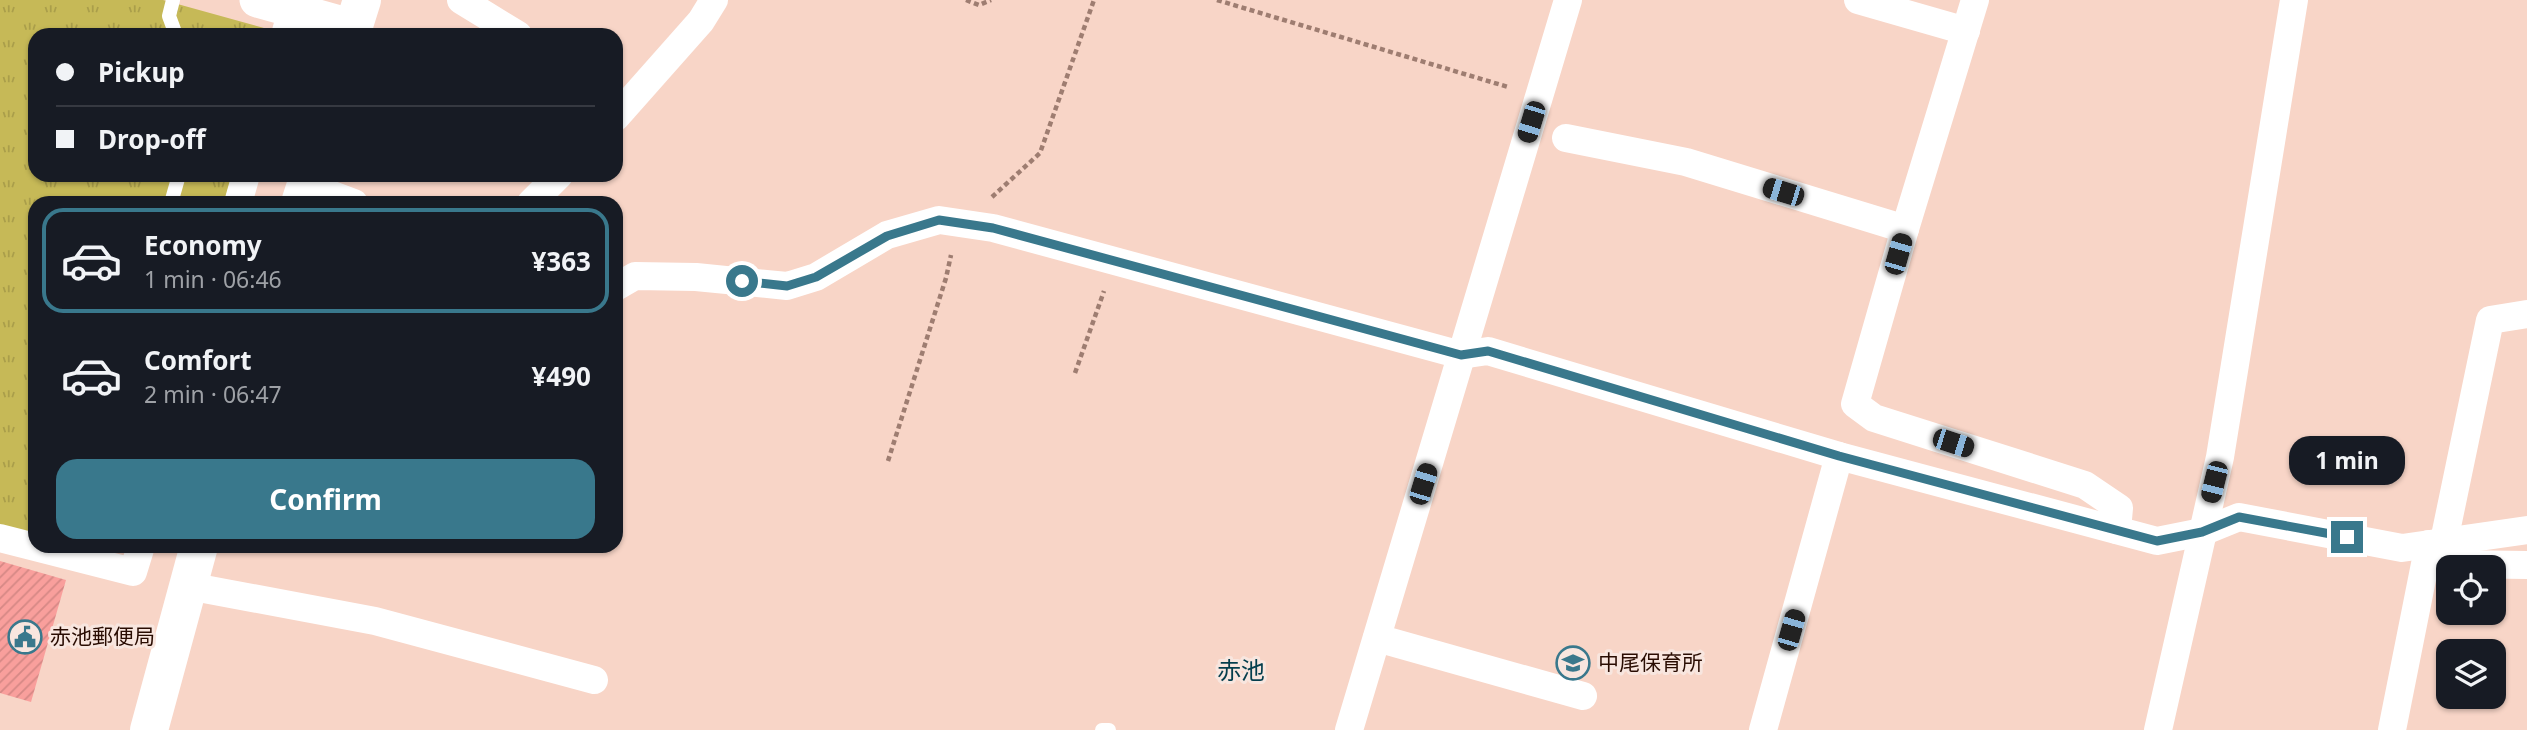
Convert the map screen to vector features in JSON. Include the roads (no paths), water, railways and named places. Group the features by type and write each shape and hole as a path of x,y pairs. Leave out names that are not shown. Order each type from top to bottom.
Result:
{"main road":[{"path":"149,730 197,553"}],"street":[{"path":"257,0 289,22 356,21"},
{"path":"460,0 506,28"},
{"path":"623,103 701,21 714,0"},
{"path":"1349,730 1568,0"},
{"path":"1858,0 1966,32"},
{"path":"1975,0 1855,404 1874,418 2085,485 2119,508 2118,530"},
{"path":"2158,730 2220,457 2294,0"},
{"path":"1566,138 1686,162 1905,229"},
{"path":"537,196 552,182"},
{"path":"305,188 331,196"},
{"path":"623,283 635,276 696,277 787,286 816,277 887,236 939,220 968,224 1115,260 1461,355 1488,351 1839,456 2157,541 2202,532 2239,517 2402,548 2433,548 2527,530"},
{"path":"2392,730 2433,548 2490,320 2527,314"},
{"path":"1763,730 1839,456"},
{"path":"0,538 28,545"},
{"path":"2433,548 2451,564 2527,565"},
{"path":"59,553 133,572 139,553"},
{"path":"188,586 375,621 594,680"},
{"path":"1377,638 1583,696"}],"lane":[{"path":"173,0 169,16 173,28"},
{"path":"1102,730 1110,730"}],"place":[{"name":"赤池郵便局","path":"25,637"},
{"name":"中尾保育所","path":"1573,663"}],"district":[{"name":"赤池","path":"1241,671"}]}
